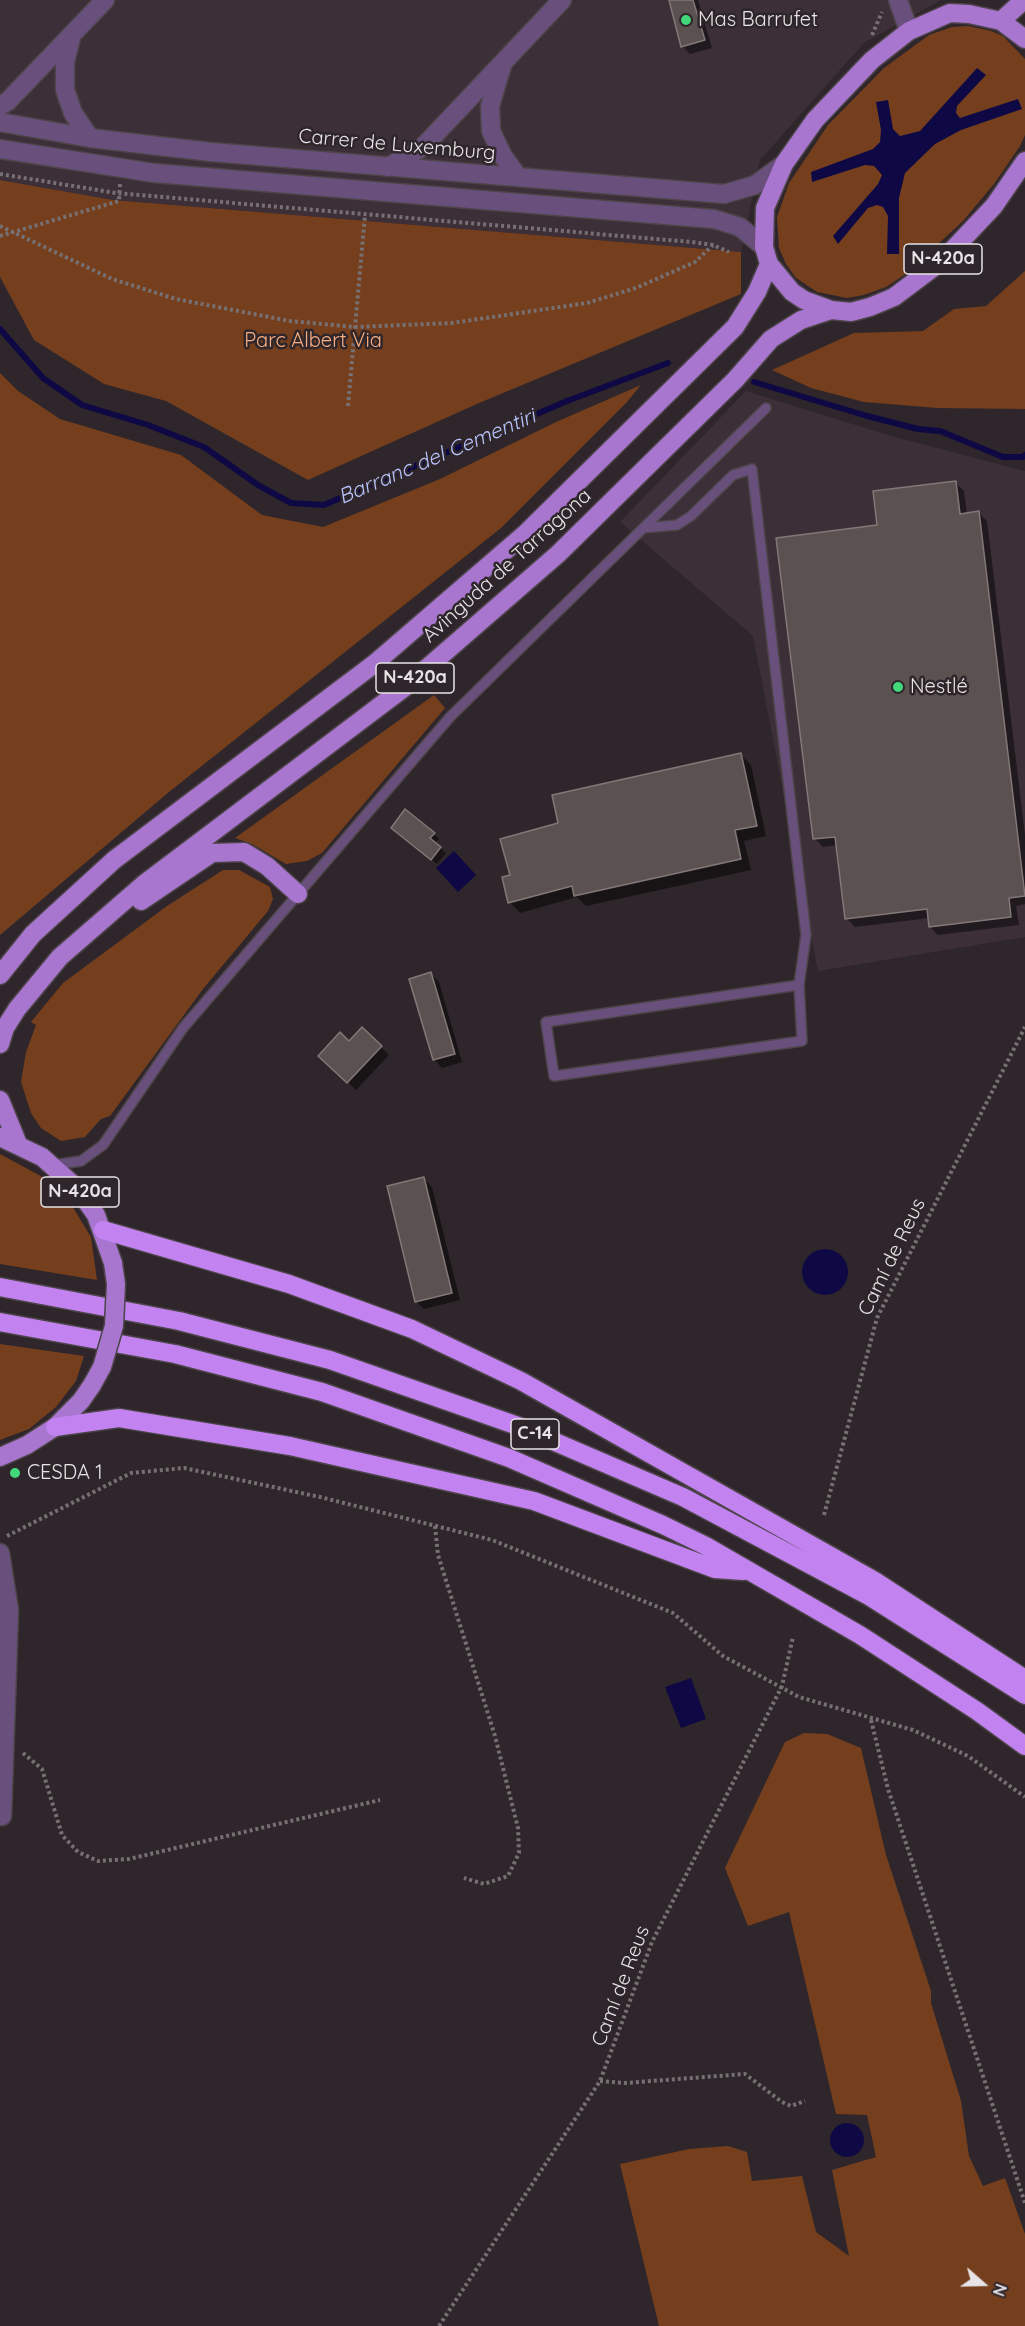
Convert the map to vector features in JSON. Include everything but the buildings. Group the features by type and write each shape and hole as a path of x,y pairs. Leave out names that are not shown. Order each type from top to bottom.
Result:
{"highway":[{"path":"103,1230 300,1288 412,1329 521,1381 875,1581 1025,1679"},
{"name":"C-14","path":"0,1287 179,1321 330,1360 519,1426 683,1497 867,1595 1025,1695"},
{"name":"C-14","path":"0,1322 175,1354 322,1392 508,1458 706,1546 744,1571 860,1635 977,1711 1025,1746"},
{"path":"55,1427 118,1419 290,1446 534,1501 715,1569 744,1571"}],"main road":[{"path":"1001,21 1024,0"},
{"name":"N-420a","path":"1025,39 1001,21 947,7 909,31 872,60 815,120 784,164 765,208 766,255 792,292 804,300 831,310 850,312 870,308 894,297 942,261 993,206 1025,162"},
{"name":"Avinguda de Tarragona","path":"0,975 33,934 114,860 374,664 526,533 735,327 757,292 766,255"},
{"name":"Avinguda de Tarragona","path":"0,1044 5,1028 17,1009 60,957 144,884 405,687 558,554 735,380 771,339 801,320 831,310"},
{"path":"60,957 212,853 244,852 267,866 298,894"},
{"path":"0,1100 18,1144"},
{"name":"N-420a","path":"0,1137 18,1144 52,1165 77,1188 103,1230 114,1263 117,1284 114,1326 102,1366 92,1385 81,1401 55,1427 27,1445 0,1457"}],"street":[{"path":"0,106 8,101 105,0"},
{"path":"387,167 423,147 562,0"},
{"path":"898,0 909,31"},
{"path":"72,36 65,62 65,90 73,113 90,138"},
{"path":"502,64 490,106 491,131 503,156 518,177"},
{"name":"Carrer de Luxemburg","path":"0,122 90,138 387,167 724,194 755,185 784,164"},
{"path":"0,148 121,169 367,192 714,219 740,227 766,255"},
{"path":"0,1553 9,1610 2,1816"}],"lane":[{"path":"52,1165 81,1161 103,1145 183,1028 450,717 766,408"},
{"path":"643,528 677,525 691,516 733,475 752,469 806,934 799,985 802,1041 554,1076 546,1022 799,985"}],"path":[{"path":"0,236 119,201 121,169"},
{"path":"0,174 119,193 713,245 729,252"},
{"path":"348,406 367,192"},
{"path":"0,226 112,279 176,299 290,321 355,327 452,323 587,303 636,288 695,262 713,245"},
{"name":"Camí de Reus","path":"824,1515 877,1318 1025,1027"},
{"path":"0,1540 131,1473 184,1468 320,1497 492,1540 673,1613 723,1656 799,1696 871,1720 913,1730 968,1756 1025,1797"},
{"path":"435,1526 438,1555 495,1736 518,1828 519,1853 508,1876 484,1884 464,1878"},
{"name":"Camí de Reus","path":"439,2326 600,2081 652,1942 782,1686 793,1637"},
{"path":"871,1720 888,1789 1025,2203"},
{"path":"4,1737 42,1769 62,1835 78,1852 98,1861 129,1859 380,1800"},
{"path":"600,2081 625,2083 745,2074 782,2102 791,2106 805,2100"}],"shaded area":[{"path":"0,0 941,0 864,43 760,160 741,252 113,200 0,180"},
{"path":"977,68 986,75 957,106 956,113 960,118 1018,99 1022,109 961,130 935,144 905,173 899,198 899,254 887,254 888,216 883,207 877,205 868,208 838,244 833,236 878,184 882,175 874,166 865,165 812,182 811,172 873,149 880,142 881,130 876,102 888,100 893,129 900,136 920,131"},
{"path":"746,391 891,436 1025,471 1025,937 818,971 753,636 620,522"},
{"path":"454,851 476,875 458,892 436,868"},
{"path":"825,1249 841,1256 848,1272 841,1288 825,1295 809,1288 802,1272 809,1256"},
{"path":"691,1678 706,1719 681,1728 665,1687"},
{"path":"847,2123 859,2128 864,2140 859,2152 847,2157 835,2152 830,2140 835,2128"}],"green space":[{"path":"968,26 1003,36 1025,59 1025,135 1020,146 994,184 964,220 907,273 886,287 864,295 847,298 817,292 796,278 779,248 777,217 789,183 828,125 884,68 929,35 952,27"},
{"name":"Parc Albert Via","path":"0,180 113,200 741,252 741,294 479,403 308,480 166,401 104,384 34,340 0,277"},
{"path":"1025,271 1025,409 937,408 864,402 811,388 772,370 854,333 923,331 954,309 986,306"},
{"path":"0,373 18,391 60,419 181,455 262,515 323,527 440,479 556,422 641,385 627,402 501,528 169,792 0,935"},
{"path":"434,695 445,708 322,853 307,861 286,864 252,844 235,838"},
{"path":"223,870 239,870 270,887 273,899 268,911 203,989 110,1116 101,1119 85,1137 61,1141 41,1128 31,1113 21,1082 26,1052 36,1025 31,1022 63,983 167,906"},
{"path":"0,1154 50,1181 74,1209 91,1237 97,1280 0,1264"},
{"path":"0,1344 84,1356 76,1381 56,1407 29,1429 0,1440"},
{"path":"804,1733 827,1734 861,1748 886,1855 931,1991 931,2003 961,2101 969,2156 983,2186 1005,2178 1025,2234 1025,2326 659,2326 620,2164 689,2149 728,2146 747,2152 752,2181 802,2176 816,2232 849,2256 832,2170 876,2157 867,2115 836,2114 789,1912 748,1926 725,1868 785,1742"}],"waterway":[{"name":"Barranc del Cementiri","path":"0,329 43,378 82,405 148,425 204,447 258,485 291,503 324,505 567,401 668,363"},
{"name":"Barranc del Cementiri","path":"754,382 867,416 918,429 940,431 1003,457 1023,457 1025,455"}],"place":[{"name":"Mas Barrufet","path":"686,20"},
{"name":"Nestlé","path":"898,687"},
{"name":"CESDA 1","path":"15,1473"}]}
